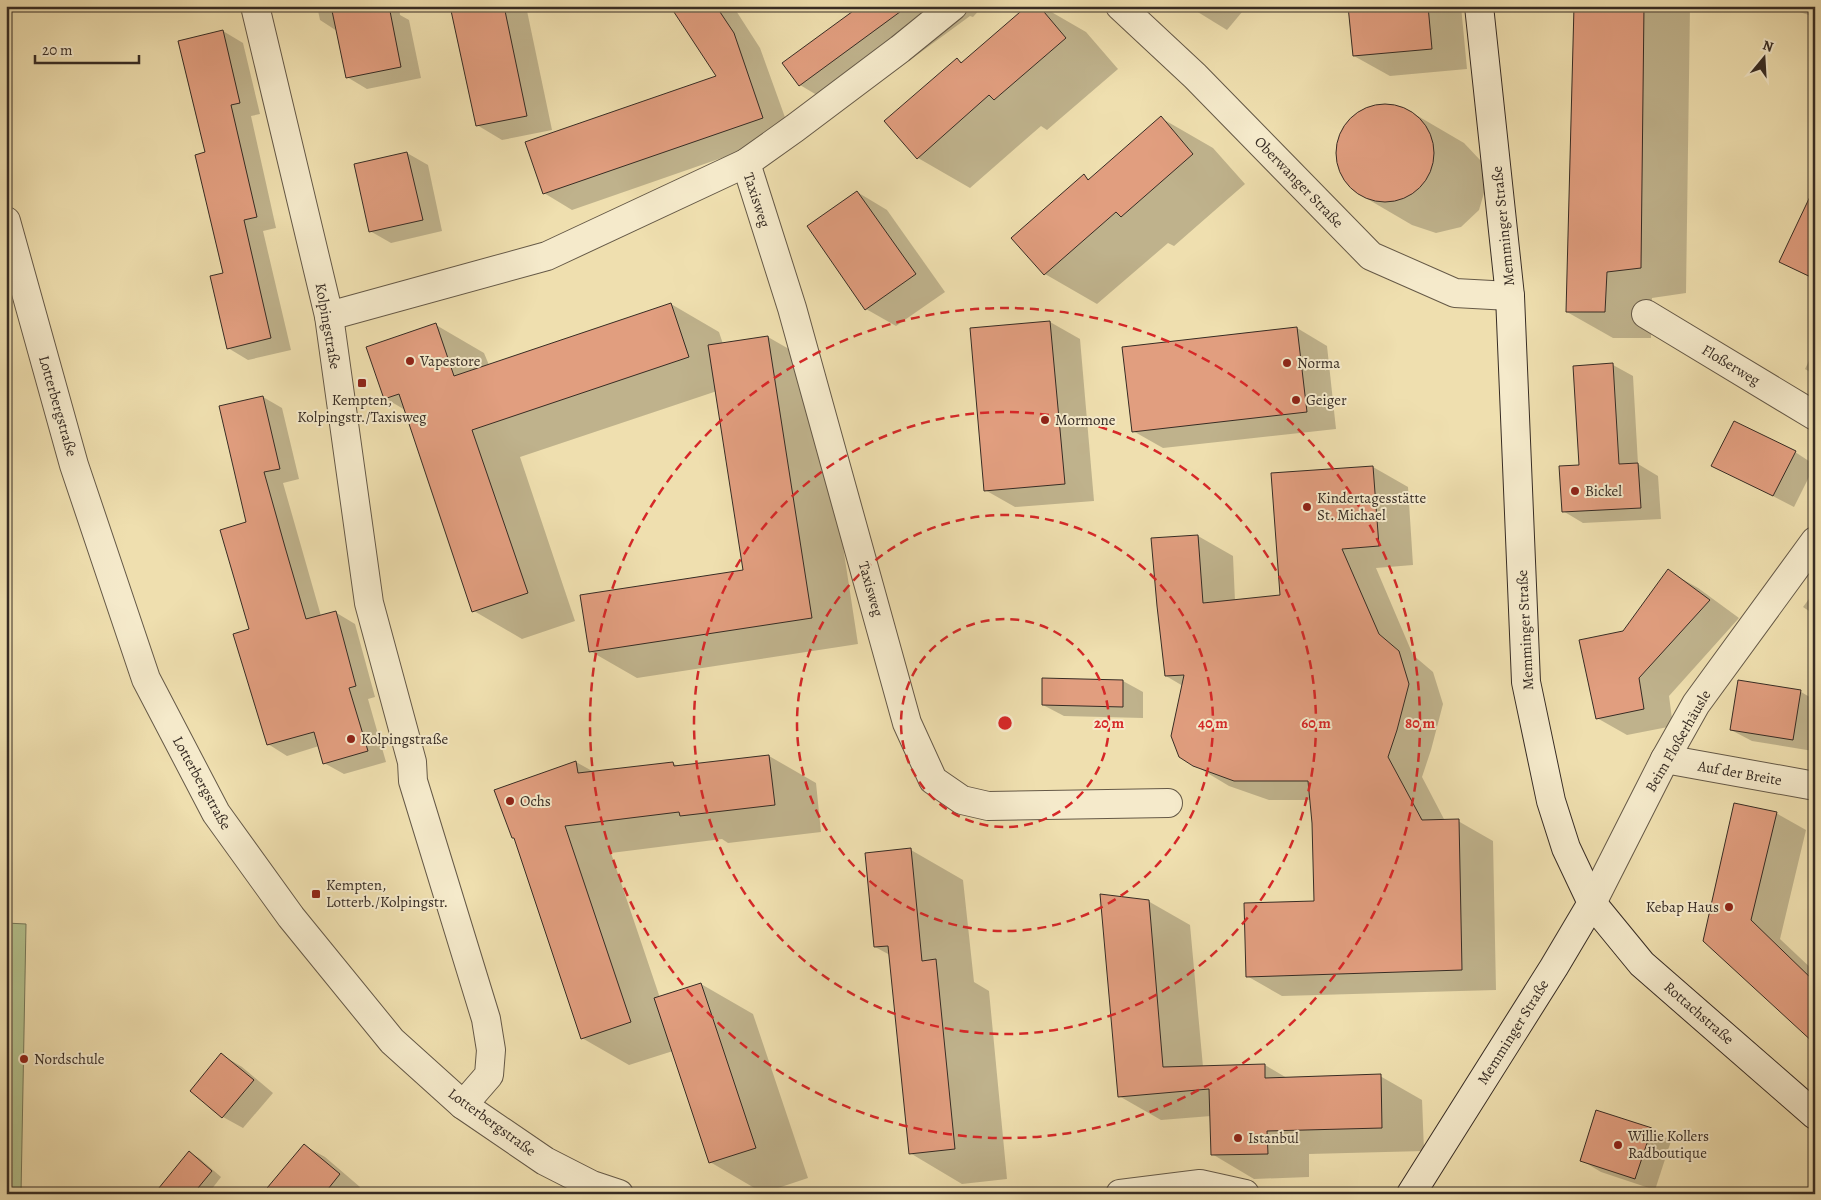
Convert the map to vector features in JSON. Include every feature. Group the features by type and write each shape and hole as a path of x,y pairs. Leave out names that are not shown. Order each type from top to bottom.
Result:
{"street":[{"name":"Kolpingstraße","path":"255,6 329,316 370,603 412,762 413,781 486,1019 491,1050 489,1075 463,1105"},
{"name":"Taxisweg","path":"329,316 547,256 746,163 885,60 954,6"},
{"name":"Oberwanger Straße","path":"1120,6 1196,76 1371,256 1455,293 1510,296"},
{"name":"Memminger Straße","path":"1411,1194 1554,967 1592,903 1566,848 1551,801 1526,682 1510,296 1479,6"},
{"name":"Taxisweg","path":"746,163 798,327 907,723 933,780 962,800 988,806 1168,803"},
{"name":"Lotterbergstraße","path":"6,221 74,465 146,679 216,813 291,917 392,1041 463,1105 545,1161 592,1189 619,1194"},
{"name":"Floßerweg","path":"1646,314 1815,416"},
{"name":"Beim Floßerhäusle","path":"1592,903 1665,759 1696,704 1815,540"},
{"name":"Auf der Breite","path":"1665,759 1815,786"},
{"name":"Rottachstraße","path":"1592,903 1642,964 1815,1115"},
{"path":"1120,1194 1200,1184 1246,1194"}],"green space":[{"path":"6,923 26,924 21,1194 6,1194"}],"building":[{"path":"331,6 389,6 401,67 346,78"},
{"path":"450,6 504,6 527,116 476,126"},
{"path":"670,6 716,6 734,33 763,118 543,194 525,142 716,76"},
{"path":"860,6 908,6 799,86 782,63"},
{"path":"1027,6 1039,6 1066,38 994,100 989,95 917,159 884,121 957,58 961,63"},
{"path":"1348,6 1428,6 1432,49 1353,56"},
{"path":"1574,6 1644,6 1641,268 1607,272 1605,312 1566,312"},
{"path":"223,30 240,103 231,105 257,217 244,220 271,338 227,349 210,276 223,273 195,155 205,152 178,41"},
{"path":"1385,104 1404,108 1419,119 1430,134 1434,153 1430,172 1419,187 1404,198 1385,202 1366,198 1351,187 1340,172 1336,153 1340,134 1351,119 1366,108"},
{"path":"1161,116 1193,154 1121,217 1116,212 1044,275 1011,238 1084,174 1088,180"},
{"path":"407,152 423,220 369,232 354,164"},
{"path":"1815,186 1815,279 1779,262"},
{"path":"857,191 916,274 865,310 807,226"},
{"path":"671,303 689,357 472,430 528,593 472,612 399,394 384,399 366,347 436,323 454,376"},
{"path":"1050,321 1065,484 984,491 970,328"},
{"path":"1297,327 1307,412 1132,432 1122,347"},
{"path":"768,336 812,618 589,652 580,595 743,570 708,345"},
{"path":"1613,363 1619,464 1638,463 1641,508 1562,512 1559,466 1579,465 1573,366"},
{"path":"263,396 280,469 264,472 306,619 336,611 356,686 349,688 368,751 323,764 314,732 267,745 233,634 249,629 220,530 246,522 219,406"},
{"path":"1734,421 1796,451 1773,496 1711,466"},
{"path":"1373,466 1379,546 1342,549 1379,634 1399,651 1409,684 1388,757 1422,820 1459,819 1462,970 1246,977 1244,903 1314,901 1312,823 1308,781 1234,781 1193,766 1179,757 1171,736 1184,675 1165,676 1151,538 1198,535 1203,603 1280,595 1271,473"},
{"path":"1668,569 1710,600 1639,678 1644,709 1596,719 1579,640 1623,631"},
{"path":"1042,678 1123,680 1123,707 1042,705"},
{"path":"1738,680 1801,690 1793,740 1730,730"},
{"path":"769,755 775,805 680,816 679,812 565,826 631,1022 581,1039 514,838 512,838 494,790 576,761 578,773 673,762 674,766"},
{"path":"1734,803 1777,812 1751,920 1815,982 1815,1044 1703,941"},
{"path":"911,848 922,961 936,959 955,1149 909,1154 888,946 874,947 865,853"},
{"path":"1100,894 1149,900 1163,1067 1265,1064 1265,1078 1381,1074 1382,1128 1267,1131 1268,1154 1211,1155 1209,1089 1118,1097"},
{"path":"701,983 756,1148 709,1163 654,998"},
{"path":"221,1053 254,1080 222,1118 190,1091"},
{"path":"1596,1110 1652,1128 1635,1179 1580,1161"},
{"path":"304,1144 340,1174 324,1194 262,1194"},
{"path":"189,1151 212,1171 193,1194 154,1194"}],"place":[{"name":"Vapestore","path":"410,361"},
{"name":"Norma","path":"1287,363"},
{"name":"Kempten, Kolpingstr./Taxisweg","path":"362,383"},
{"name":"Geiger","path":"1296,400"},
{"name":"Mormone","path":"1045,420"},
{"name":"Bickel","path":"1575,491"},
{"name":"Kindertagesstätte St. Michael","path":"1307,507"},
{"name":"Kolpingstraße","path":"351,739"},
{"name":"Ochs","path":"510,801"},
{"name":"Kempten, Lotterb./Kolpingstr.","path":"316,894"},
{"name":"Kebap Haus","path":"1729,907"},
{"name":"Nordschule","path":"24,1059"},
{"name":"Istanbul","path":"1238,1138"},
{"name":"Willie Kollers Radboutique","path":"1618,1145"}]}
